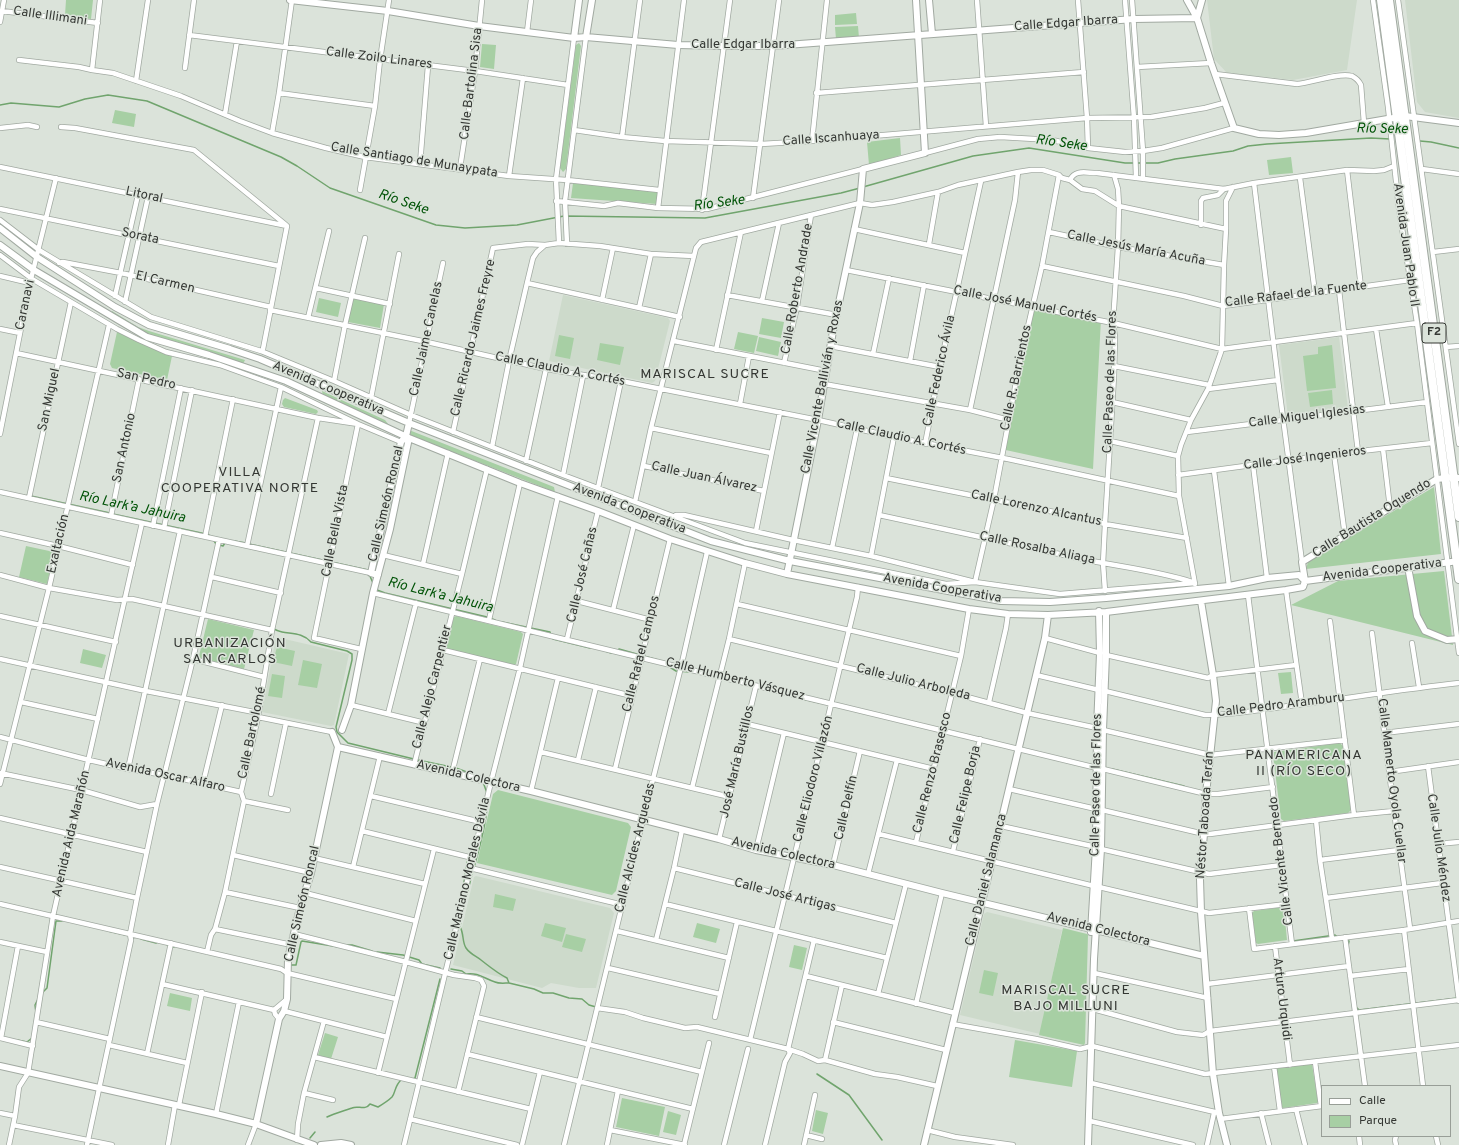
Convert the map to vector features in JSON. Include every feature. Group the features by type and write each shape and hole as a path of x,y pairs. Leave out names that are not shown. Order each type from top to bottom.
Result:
{"highway":[{"name":"F2","path":"1381,0 1392,118 1397,150"},
{"name":"F2","path":"1390,0 1405,116"},
{"name":"Avenida Juan Pablo II","path":"1405,116 1449,441 1453,478 1458,561"},
{"name":"Avenida Juan Pablo II","path":"1397,150 1459,518"},
{"name":"F2","path":"1458,561 1459,579"}],"street":[{"path":"0,20 4,0"},
{"path":"92,70 100,0"},
{"path":"136,81 148,0"},
{"path":"185,68 194,0"},
{"path":"272,133 292,0"},
{"name":"Calle Edgar Ibarra","path":"292,0 388,11 479,26 574,38 586,37 678,45 724,46 773,46 1134,19 1197,18"},
{"path":"360,190 375,106 389,0"},
{"name":"Calle Bartolina Sisa","path":"460,168 475,71 482,0"},
{"path":"527,32 531,0"},
{"path":"559,243 556,179 579,0"},
{"path":"567,244 565,229 565,204 567,180 592,0"},
{"path":"622,137 640,0"},
{"path":"658,208 665,141 684,0"},
{"path":"702,210 730,0"},
{"path":"752,198 761,144 779,0"},
{"path":"812,141 827,0"},
{"path":"916,0 925,153"},
{"path":"929,0 932,34"},
{"path":"977,0 986,126"},
{"path":"1078,0 1088,148"},
{"path":"1125,0 1134,118 1136,178"},
{"path":"1132,0 1141,118 1143,179"},
{"path":"1188,0 1197,18 1214,74 1234,128"},
{"path":"1197,18 1202,0"},
{"path":"1373,0 1392,118"},
{"name":"Avenida Juan Pablo II","path":"1398,0 1459,445"},
{"name":"Calle Illimani","path":"2,11 98,23"},
{"name":"Calle Zoilo Linares","path":"189,35 475,71 568,85"},
{"path":"225,114 237,41"},
{"name":"Calle Santiago de Munaypata","path":"19,60 79,67 113,74 181,96 272,133 366,157 460,168 509,176 567,180 659,190"},
{"path":"1137,67 1211,63"},
{"path":"420,164 428,66"},
{"path":"816,93 1084,72"},
{"path":"1214,74 1297,84 1306,84 1334,76 1352,76 1358,80 1361,85 1364,123"},
{"path":"509,176 523,78"},
{"path":"279,94 375,106"},
{"name":"Calle Iscanhuaya","path":"574,130 665,141 761,144 1087,118 1141,118 1205,108 1224,103"},
{"path":"556,203 604,206 618,203 658,208 702,210 978,139 1000,137 1052,140 1088,148 1135,152 1162,148 1234,128 1259,134 1279,135 1306,133 1405,116 1414,116 1459,124"},
{"path":"0,128 28,125 37,127"},
{"path":"61,127 75,128 194,150 288,226 263,349 261,352"},
{"name":"Avenida Juan Pablo II","path":"1397,150 1394,166 1417,323 1459,653"},
{"path":"1201,225 1201,201 1203,198 1218,195 1224,190 1233,187 1347,170 1384,170 1394,166"},
{"name":"Litoral","path":"0,167 288,226"},
{"name":"Calle Vicente Ballivián y Roxas","path":"787,574 818,420 836,315 860,201 863,169"},
{"path":"1422,169 1459,174"},
{"path":"636,502 651,428 680,317 696,246 701,242 811,215 860,201 872,205 894,202 938,192 958,185 1031,170 1044,170 1059,175 1062,178 1070,180 1082,189 1099,193 1119,206 1201,225 1226,229"},
{"path":"1347,170 1362,287"},
{"path":"970,410 1015,200 1018,172"},
{"path":"1070,180 1074,174 1078,172 1114,175 1224,190"},
{"name":"Calle R. Barrientos","path":"975,582 994,499 1020,361 1042,266 1059,175"},
{"name":"Calle Paseo de las Flores","path":"1105,591 1103,563 1106,481 1110,441 1114,366 1115,337 1113,323 1119,206 1118,189 1114,175"},
{"name":"Caranavi","path":"0,434 2,414 31,281 56,178"},
{"path":"1300,178 1314,294"},
{"name":"Calle Federico Ávila","path":"925,444 940,367 981,181"},
{"path":"1254,183 1302,562"},
{"path":"1197,590 1179,496 1178,456 1191,420 1208,387 1222,349 1226,201 1233,187"},
{"path":"929,244 938,192"},
{"path":"115,296 138,195"},
{"path":"125,302 148,197"},
{"name":"Sorata","path":"0,209 279,266"},
{"name":"Calle Roberto Andrade","path":"784,363 797,307 811,215"},
{"path":"0,220 39,250 59,263 151,318 261,352 334,381 453,432 745,543 946,584 975,582"},
{"path":"762,301 779,223"},
{"name":"Avenida Cooperativa","path":"0,228 37,257 116,307 149,325 230,349 260,360 409,423 711,541 790,561 1001,600 1050,602 1197,590 1228,586 1266,578 1299,575 1305,581"},
{"path":"854,229 965,253"},
{"path":"308,318 329,232"},
{"path":"716,350 741,232"},
{"name":"Calle Jesús María Acuña","path":"1049,232 1118,247 1224,265"},
{"path":"334,381 365,238"},
{"path":"492,447 509,361 527,283 533,258 537,252 545,245 559,243 613,248 651,254 694,256"},
{"name":"Calle Ricardo Jaimes Freyre","path":"453,432 494,248 528,244 545,245"},
{"name":"Avenida Cooperativa","path":"0,245 34,270 147,337 209,355 286,381 408,437 520,483 670,539 707,552 787,574 969,609 1008,614 1048,615 1098,611 1106,612 1286,590 1303,587 1305,581"},
{"path":"602,300 613,248"},
{"path":"1433,252 1459,249"},
{"path":"371,398 399,254"},
{"path":"639,308 651,254"},
{"path":"0,255 31,281 71,302 109,325 139,340 166,352 220,365 281,387 358,424 401,442"},
{"name":"El Carmen","path":"59,263 63,262 131,275 270,309"},
{"name":"Calle Jaime Canelas","path":"409,423 444,263"},
{"name":"Calle Rafael de la Fuente","path":"1042,266 1184,296 1223,306 1268,301 1410,280"},
{"name":"Calle José Manuel Cortés","path":"846,270 1033,306 1222,349 1417,323"},
{"path":"0,276 31,281"},
{"path":"873,354 889,278"},
{"path":"527,283 680,317"},
{"path":"910,361 924,285"},
{"path":"316,288 390,304"},
{"path":"1339,290 1358,452"},
{"path":"727,295 836,315"},
{"name":"San Miguel","path":"29,498 71,302"},
{"name":"Calle Claudio A. Cortés","path":"270,309 546,369 621,381 780,412 925,444 1179,496"},
{"name":"Exaltación","path":"0,784 1,773 21,702 49,588 109,325"},
{"path":"0,329 20,333"},
{"path":"1376,329 1388,406"},
{"path":"674,341 826,371"},
{"path":"830,346 940,367"},
{"path":"1446,347 1459,346"},
{"name":"San Pedro","path":"16,353 318,418 358,424"},
{"path":"740,404 749,356"},
{"path":"1114,366 1208,387 1278,380"},
{"path":"526,460 546,369"},
{"path":"563,475 583,376"},
{"name":"San Antonio","path":"111,516 139,379"},
{"path":"598,488 621,381"},
{"path":"824,384 970,410 1009,420"},
{"path":"247,546 281,387"},
{"path":"153,526 181,388"},
{"path":"164,528 192,390"},
{"path":"205,537 233,399"},
{"path":"1112,402 1191,420"},
{"name":"Calle Miguel Iglesias","path":"1187,432 1427,402"},
{"path":"756,531 780,412"},
{"name":"Calle Bartolomé","path":"244,801 240,792 258,717 272,630 318,418"},
{"path":"408,437 409,423"},
{"name":"Calle Bella Vista","path":"358,424 314,638 361,649"},
{"path":"651,428 771,453"},
{"path":"832,548 857,429"},
{"name":"Calle Simeón Roncal","path":"371,573 401,442 408,437"},
{"name":"Calle Simeón Roncal","path":"342,730 351,706 361,649 408,437"},
{"path":"871,556 894,437"},
{"path":"1110,441 1178,456"},
{"path":"1449,441 1459,445"},
{"name":"Calle José Ingenieros","path":"1178,475 1334,454 1432,443"},
{"path":"1383,449 1390,508"},
{"path":"423,564 448,453"},
{"path":"1334,454 1345,536"},
{"path":"1253,465 1266,578"},
{"name":"Calle Juan Álvarez","path":"644,466 764,491"},
{"name":"Calle Alejo Carpentier","path":"414,764 487,469"},
{"path":"1214,471 1228,586"},
{"name":"Calle Lorenzo Alcantus","path":"886,478 994,499 1105,524 1187,538"},
{"path":"1437,479 1453,478"},
{"name":"Calle Bautista Oquendo","path":"1305,581 1302,562 1437,479"},
{"path":"489,620 520,483"},
{"path":"0,492 378,575"},
{"name":"Calle Mariano Morales Dávila","path":"404,1145 490,782 520,668 558,496"},
{"name":"Calle José Cañas","path":"568,639 598,511"},
{"path":"672,515 684,515 871,556 975,582 1060,594 1195,583"},
{"name":"Calle Rosalba Aliaga","path":"879,515 1103,563 1164,574 1195,583"},
{"name":"Avenida Aida Marañón","path":"8,1145 15,1116 19,1087 28,1073 53,916 142,523"},
{"path":"613,610 634,525"},
{"path":"128,769 165,606 180,531"},
{"path":"0,534 58,546 133,565"},
{"name":"Calle Rafael Campos","path":"615,769 670,539"},
{"path":"87,1142 100,1088 131,940 130,934 157,804 184,698 219,540"},
{"name":"Calle Alcides Arguedas","path":"564,1145 681,667 707,552"},
{"path":"383,555 462,574"},
{"name":"Avenida Cooperativa","path":"1305,581 1458,561"},
{"path":"692,788 720,677 745,563"},
{"path":"1408,567 1417,616 1425,631 1447,640 1458,639"},
{"path":"0,576 49,588 117,600 132,599 272,630"},
{"path":"212,577 281,593"},
{"name":"Calle Eliodoro Villazón","path":"750,1040 850,630 858,587"},
{"path":"1286,590 1302,704"},
{"name":"Calle Humberto Vásquez","path":"373,593 1206,794 1218,794 1273,787"},
{"name":"Calle Vicente Bernedo","path":"1248,595 1292,944 1275,946"},
{"path":"577,601 651,620"},
{"name":"Néstor Taboada Terán","path":"1201,601 1216,700 1206,794 1201,873 1201,912 1213,1074 1218,1115 1227,1145"},
{"path":"388,714 416,603"},
{"path":"737,604 961,656"},
{"name":"Calle Renzo Brasesco","path":"916,842 961,656 969,609"},
{"name":"Calle Paseo de las Flores","path":"1098,611 1103,654"},
{"name":"Calle Paseo de las Flores","path":"1088,1145 1094,973 1093,929 1099,848 1100,729 1106,612"},
{"path":"989,702 1008,614"},
{"name":"Calle Daniel Salamanca","path":"924,1145 1045,638 1048,615"},
{"path":"0,616 39,626 116,642"},
{"path":"1330,621 1354,815"},
{"name":"Calle Mamerto Oyola Cuellar","path":"1372,633 1410,928"},
{"name":"Calle Julio Arboleda","path":"729,638 989,702 1027,713 1210,755 1345,740"},
{"path":"1045,638 1103,654 1208,678 1213,675 1296,665"},
{"path":"1412,643 1419,687"},
{"path":"443,650 632,696"},
{"path":"0,659 146,691 254,712 258,717 332,732 338,747"},
{"path":"193,659 264,677"},
{"path":"452,773 480,659"},
{"name":"Calle Pedro Aramburu","path":"1036,674 1205,715 1262,710 1340,700 1379,692 1459,683"},
{"path":"531,791 558,678"},
{"name":"José María Bustillos","path":"720,839 756,686"},
{"path":"578,760 596,687"},
{"path":"21,702 98,719"},
{"path":"203,783 222,705"},
{"path":"351,706 425,723"},
{"path":"271,794 286,723"},
{"path":"747,724 934,769"},
{"path":"1384,733 1459,724"},
{"path":"756,850 784,733"},
{"name":"Avenida Oscar Alfaro","path":"0,737 128,769 165,775 240,792"},
{"name":"Calle Felipe Borja","path":"953,851 980,739"},
{"name":"Calle Simeón Roncal","path":"256,1124 279,1019 284,1012 287,999 288,959 300,908 311,873 338,747"},
{"name":"Avenida Colectora","path":"338,747 531,791 720,839 756,850 833,865 942,893 1204,956"},
{"name":"Calle Delfín","path":"833,865 860,751"},
{"path":"541,752 730,797"},
{"path":"353,867 380,756"},
{"path":"868,874 897,760"},
{"path":"1389,772 1459,762"},
{"name":"Calle Julio Méndez","path":"1428,766 1442,883 1459,1000"},
{"path":"1,773 81,790 140,807 157,804"},
{"path":"1009,789 1204,834 1394,811"},
{"path":"371,796 481,822"},
{"path":"207,952 211,935 215,929 226,892 244,801 288,810"},
{"path":"0,818 147,852"},
{"path":"1316,820 1320,860 1332,939"},
{"path":"1001,826 1208,874 1282,865"},
{"path":"656,940 682,830"},
{"path":"362,831 473,858"},
{"path":"879,834 1201,912 1209,913 1287,904"},
{"path":"1437,844 1459,842"},
{"path":"378,1073 434,849"},
{"path":"1320,860 1399,850"},
{"path":"233,855 311,873"},
{"path":"314,858 426,884"},
{"path":"0,867 137,898"},
{"path":"470,868 623,905"},
{"name":"Calle José Artigas","path":"674,868 896,923"},
{"path":"1326,898 1442,883"},
{"path":"878,994 906,884"},
{"path":"226,892 300,908"},
{"path":"305,893 416,921"},
{"path":"916,1004 942,893"},
{"path":"0,904 281,969 287,973 396,1000"},
{"path":"665,904 887,958"},
{"name":"Arturo Urquidi","path":"1249,908 1254,949 1275,946 1290,1065"},
{"path":"1292,944 1404,930 1459,921"},
{"path":"715,1017 737,922"},
{"path":"215,929 292,945"},
{"path":"1404,930 1423,1085"},
{"path":"616,931 729,958"},
{"path":"294,934 454,975 481,980 484,986 458,1092"},
{"path":"1345,937 1365,1085"},
{"path":"765,1145 785,1062 790,1053 788,1049 814,940"},
{"path":"0,942 47,952"},
{"path":"147,1054 171,943"},
{"path":"18,946 0,1038 33,1046"},
{"path":"1207,984 1349,966"},
{"path":"608,968 720,994"},
{"path":"1350,976 1409,969"},
{"path":"1094,973 1208,998"},
{"path":"806,976 955,1013"},
{"path":"162,984 202,992 274,1010"},
{"path":"825,1060 842,985"},
{"path":"168,1145 202,992"},
{"path":"274,1010 287,999"},
{"path":"1093,1009 1177,1032 1203,1035 1210,1031 1284,1023 1459,1000"},
{"path":"216,1114 239,1002"},
{"path":"597,1008 624,1012 685,1028 697,1027 788,1049 818,1061 825,1060 875,1074 897,1076 937,1086"},
{"path":"274,1010 279,1019"},
{"path":"284,1012 387,1037"},
{"path":"476,1017 702,1072"},
{"path":"297,1140 298,1124 304,1093 324,1021"},
{"path":"36,1022 110,1038"},
{"path":"833,1022 946,1050"},
{"path":"952,1024 1036,1039 1080,1049 1092,1046 1205,1074 1459,1045"},
{"path":"610,1130 684,1145 709,1043"},
{"path":"109,1045 187,1063"},
{"path":"724,1145 748,1049"},
{"path":"467,1054 693,1109"},
{"path":"314,1057 531,1109"},
{"path":"1315,1062 1321,1100"},
{"path":"0,1066 256,1124 314,1145"},
{"path":"1274,1066 1280,1111"},
{"path":"522,1145 540,1072"},
{"path":"1090,1083 1218,1115 1261,1113 1321,1106"},
{"path":"607,1145 618,1091"},
{"path":"304,1093 333,1100"},
{"path":"804,1145 815,1095"},
{"path":"1296,1109 1305,1145"},
{"path":"0,1113 15,1116"},
{"path":"1261,1113 1268,1145"},
{"path":"1207,1145 1218,1115"},
{"path":"410,1119 517,1145"},
{"path":"1090,1121 1192,1145"},
{"path":"248,1145 256,1124"},
{"path":"13,1125 87,1142 112,1145"},
{"path":"927,1130 955,1137 1014,1145"},
{"path":"806,1135 822,1139"},
{"path":"321,1145 336,1145 341,1143 351,1145"}],"shaded area":[{"path":"1207,0 1357,0 1347,70 1293,80 1227,73 1214,59"},
{"path":"1405,0 1459,0 1459,118 1425,112 1417,102"},
{"path":"563,295 668,318 670,321 655,381 652,383 549,361"},
{"path":"1339,337 1348,409 1288,416 1279,345"},
{"path":"276,637 349,654 334,725 331,726 262,712"},
{"path":"476,876 610,908 614,913 596,988 579,988 551,983 542,988 453,965 474,877"},
{"path":"987,912 1062,930 1040,1034 960,1015 984,914"}],"green space":[{"path":"66,0 93,0 91,19 65,15"},
{"path":"856,13 857,24 835,25 835,15"},
{"path":"858,26 859,38 836,39 835,27"},
{"path":"579,43 581,46 566,169 563,172 560,168 576,45"},
{"path":"482,44 496,45 494,69 480,67"},
{"path":"115,110 136,114 134,127 112,123"},
{"path":"900,138 901,155 869,165 867,142"},
{"path":"1291,157 1293,173 1269,175 1267,160"},
{"path":"573,183 657,192 657,204 571,198"},
{"path":"319,298 341,303 338,317 316,312"},
{"path":"352,298 384,304 380,328 348,322"},
{"path":"1030,306 1101,319 1093,469 1001,449 1021,361"},
{"path":"112,311 138,327 245,360 243,364 147,336 110,316"},
{"path":"762,318 784,322 781,338 759,334"},
{"path":"117,332 172,356 167,380 112,368 110,364"},
{"path":"738,332 758,336 754,353 734,349"},
{"path":"559,335 574,338 570,359 555,356"},
{"path":"759,337 781,342 778,356 756,351"},
{"path":"600,343 624,347 620,365 597,360"},
{"path":"1332,345 1336,388 1307,391 1303,356 1318,354 1318,347"},
{"path":"1332,390 1333,404 1310,407 1308,393"},
{"path":"322,391 385,420 392,429 323,396"},
{"path":"285,398 317,410 318,412 316,414 284,407 282,404"},
{"path":"409,430 554,487 555,492 409,435"},
{"path":"1434,487 1441,554 1306,569 1308,562"},
{"path":"26,546 54,552 47,584 19,577"},
{"path":"1444,571 1453,645 1291,605 1338,581"},
{"path":"456,616 521,632 523,634 516,664 514,665 447,649 446,647 454,617"},
{"path":"208,619 254,630 244,669 200,658 199,656"},
{"path":"277,647 295,651 292,666 273,662"},
{"path":"83,649 106,655 102,668 80,663"},
{"path":"303,660 322,664 317,688 298,685"},
{"path":"1291,672 1293,693 1281,694 1278,673"},
{"path":"272,674 285,676 282,698 268,696"},
{"path":"1340,743 1343,746 1351,810 1348,813 1284,821 1281,819 1273,755 1274,752"},
{"path":"498,790 628,823 631,827 616,891 612,895 477,863 493,794"},
{"path":"495,894 516,899 513,911 493,907"},
{"path":"1283,907 1287,940 1256,943 1252,913 1254,911"},
{"path":"545,923 566,928 562,942 541,936"},
{"path":"697,923 720,929 716,943 693,937"},
{"path":"1063,928 1088,935 1084,1045 1039,1035"},
{"path":"566,934 586,939 582,952 562,947"},
{"path":"794,945 807,948 802,970 789,967"},
{"path":"984,970 998,973 993,996 979,993"},
{"path":"170,993 192,998 190,1011 167,1006"},
{"path":"325,1033 338,1037 331,1059 318,1055"},
{"path":"1015,1040 1077,1051 1072,1087 1009,1077"},
{"path":"1312,1064 1318,1102 1283,1108 1281,1106 1276,1070 1278,1068"},
{"path":"622,1098 665,1107 659,1136 616,1127"},
{"path":"816,1110 828,1113 823,1134 812,1131"},
{"path":"668,1111 681,1115 676,1135 663,1132"}],"waterway":[{"name":"Río Seke","path":"0,105 11,103 59,107 85,99 108,95 147,101 281,157 330,188 436,225 465,228 517,225 564,216 705,218 841,193 860,188"},
{"name":"Río Seke","path":"1138,163 1158,163 1175,159 1233,151 1248,146 1267,144 1371,138 1390,139"},
{"name":"Río Seke","path":"1420,141 1459,148"},
{"name":"Río Seke","path":"863,187 973,156 1029,148 1125,163 1134,163"},
{"name":"Río Lark’a Jahuira","path":"31,496 110,513"},
{"name":"Río Lark’a Jahuira","path":"113,514 211,536"},
{"name":"Río Lark’a Jahuira","path":"213,539 216,544 223,546 225,543"},
{"name":"Río Lark’a Jahuira","path":"234,541 246,543"},
{"name":"Río Lark’a Jahuira","path":"249,544 368,570"},
{"name":"Río Lark’a Jahuira","path":"369,574 373,583"},
{"name":"Río Lark’a Jahuira","path":"377,590 495,620"},
{"name":"Río Lark’a Jahuira","path":"502,622 550,632 551,635"},
{"name":"Río Lark’a Jahuira","path":"270,627 280,632 301,635 311,642 347,651 352,654 352,660 336,727 337,732 348,743 456,768 480,777"},
{"name":"Río Lark’a Jahuira","path":"553,639 590,648"},
{"name":"Río Lark’a Jahuira","path":"616,651 619,649 658,660"},
{"name":"Río Lark’a Jahuira","path":"605,651 611,653 613,652"},
{"name":"Río Lark’a Jahuira","path":"668,666 676,671 691,672"},
{"name":"Río Lark’a Jahuira","path":"698,669 764,686"},
{"name":"Río Lark’a Jahuira","path":"773,692 820,703"},
{"name":"Río Lark’a Jahuira","path":"1112,769 1184,786"},
{"name":"Río Lark’a Jahuira","path":"483,782 487,793"},
{"name":"Río Lark’a Jahuira","path":"466,896 481,840 487,807"},
{"path":"463,889 467,862"},
{"name":"Río Lark’a Jahuira","path":"465,900 460,927 465,946 471,953 507,978 509,983 534,989 543,993 553,993 569,998 582,999 589,1005 596,1007"},
{"name":"Río Lark’a Jahuira","path":"42,993 47,988 56,921 62,921"},
{"name":"Río Lark’a Jahuira","path":"108,931 126,935"},
{"name":"Río Lark’a Jahuira","path":"1293,941 1335,935 1338,937"},
{"name":"Río Lark’a Jahuira","path":"141,939 156,943 158,942"},
{"name":"Río Lark’a Jahuira","path":"1341,940 1349,941 1348,946"},
{"path":"291,965 296,965 302,941 339,947"},
{"name":"Río Lark’a Jahuira","path":"165,944 174,947"},
{"path":"346,945 352,945 372,951"},
{"path":"377,952 403,955 419,960 422,964 440,968"},
{"name":"Río Lark’a Jahuira","path":"451,969 462,971 466,974 478,975 497,983 509,983"},
{"name":"Río Lark’a Jahuira","path":"413,1079 415,1078 440,979"},
{"name":"Río Lark’a Jahuira","path":"1356,1007 1359,1010 1458,998"},
{"name":"Río Lark’a Jahuira","path":"36,1013 35,1005 38,999"},
{"name":"Río Lark’a Jahuira","path":"17,1040 27,1042 32,1038"},
{"name":"Río Lark’a Jahuira","path":"817,1074 849,1095 882,1140"},
{"name":"Río Lark’a Jahuira","path":"327,1117 354,1107 364,1108 370,1104 378,1107 392,1097 402,1079"},
{"name":"Río Lark’a Jahuira","path":"310,1138 315,1132"}],"district":[{"name":"MARISCAL SUCRE","path":"705,375"},
{"name":"VILLA COOPERATIVA NORTE","path":"240,482"},
{"name":"URBANIZACIÓN SAN CARLOS","path":"230,652"},
{"name":"PANAMERICANA II (RÍO SECO)","path":"1304,764"},
{"name":"MARISCAL SUCRE BAJO MILLUNI","path":"1066,1000"}]}
